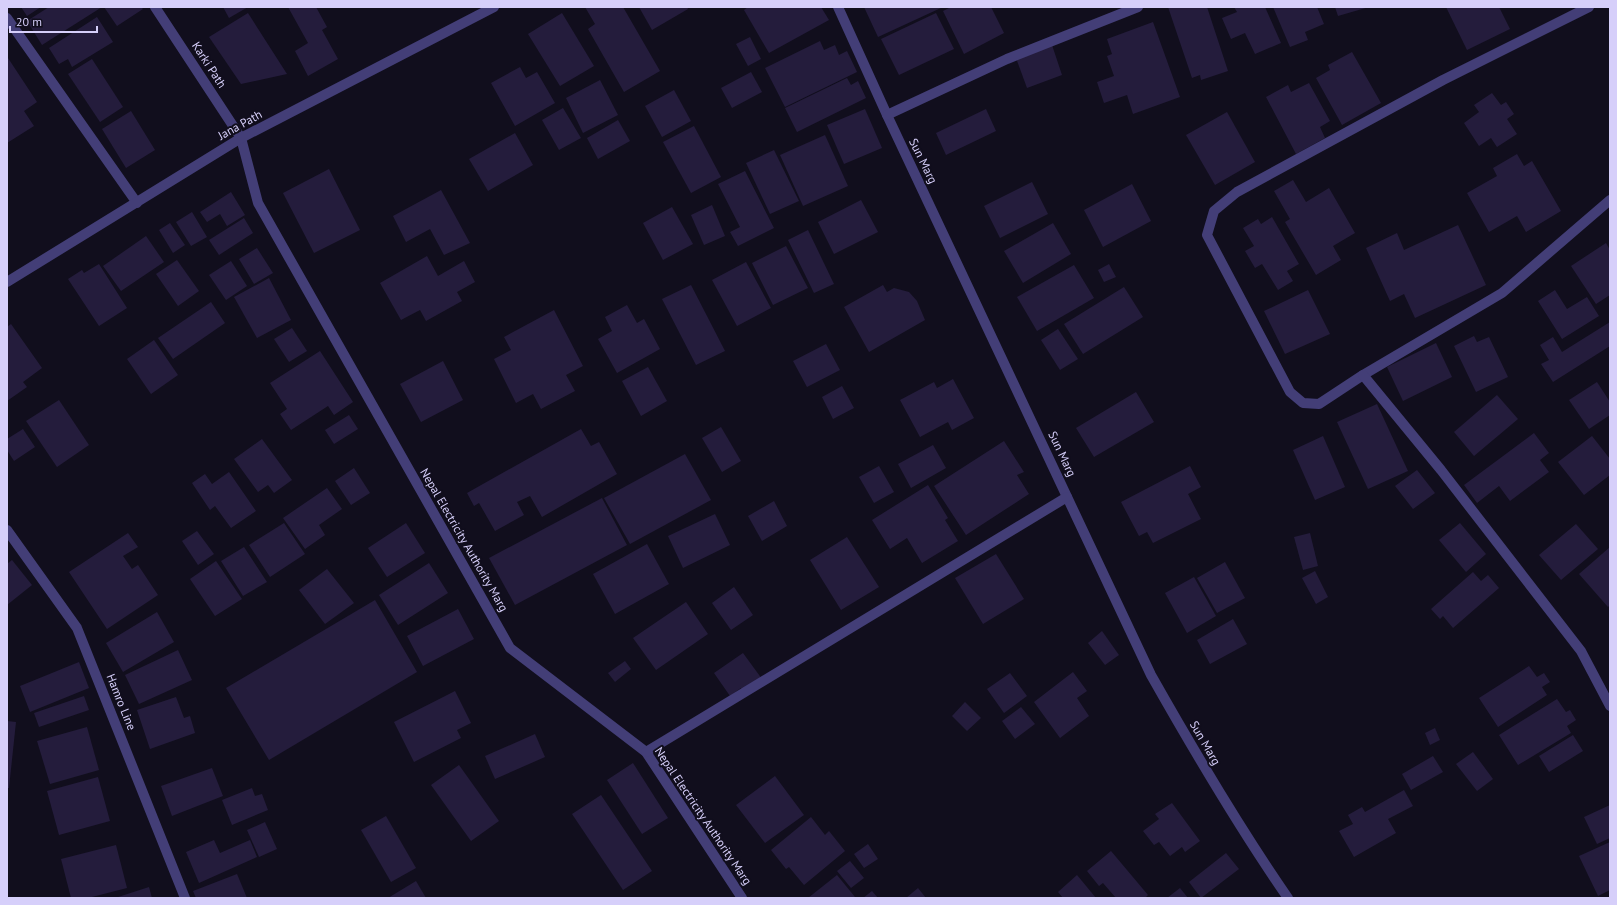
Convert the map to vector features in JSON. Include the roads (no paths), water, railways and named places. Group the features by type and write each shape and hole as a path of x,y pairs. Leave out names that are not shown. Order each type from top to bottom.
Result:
{"street":[{"name":"Karki Path","path":"155,7 241,138"},
{"name":"Jana Path","path":"7,282 241,138 494,7"},
{"name":"Sun Marg","path":"838,7 887,115 1015,383 1151,675 1199,760 1288,898"},
{"path":"887,115 1007,59 1138,7"},
{"path":"1589,7 1443,80 1237,192 1214,211 1207,235 1290,392 1303,402 1319,404 1362,374 1502,293 1610,200"},
{"path":"7,18 137,202"},
{"name":"Nepal Electricity Authority Marg","path":"241,138 258,203 510,648 646,752 742,898"},
{"path":"1362,374 1440,470 1581,651 1610,706"},
{"path":"646,752 1067,497"},
{"name":"Hamro Line","path":"7,530 77,628 185,898"}]}
